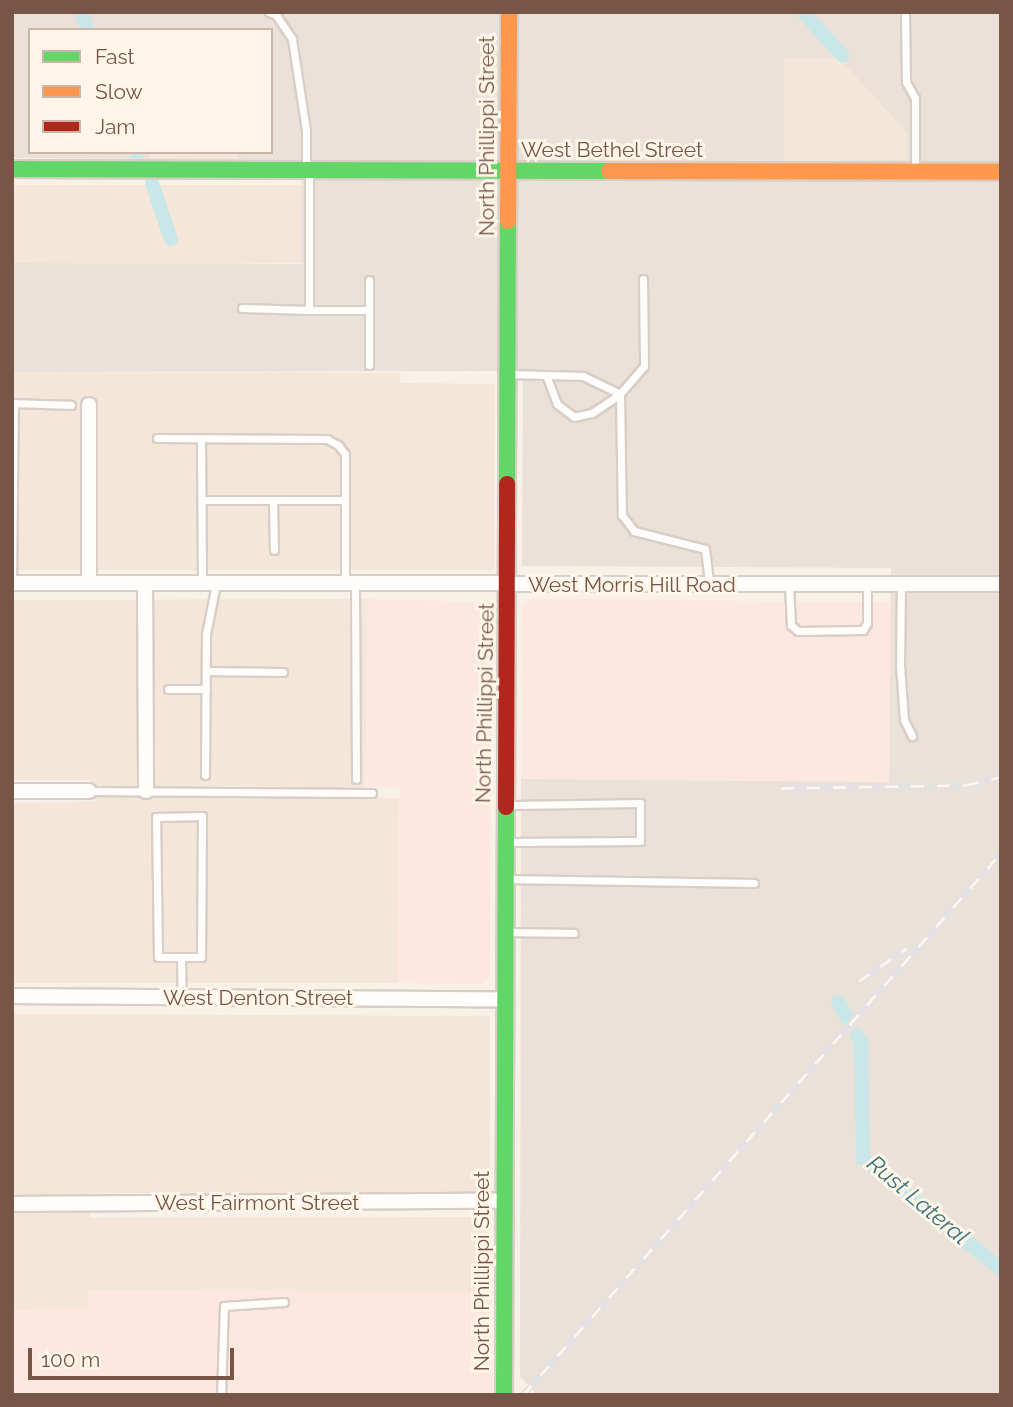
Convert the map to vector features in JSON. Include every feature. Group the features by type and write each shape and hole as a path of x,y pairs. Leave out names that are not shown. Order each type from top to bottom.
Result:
{"street":[{"name":"North Phillippi Street","path":"504,1395 503,932 508,584 509,12"},
{"name":"West Bethel Street","path":"12,170 1001,172"},
{"path":"89,404 89,583"},
{"name":"West Morris Hill Road","path":"12,582 1001,584"},
{"path":"145,584 146,791"},
{"path":"12,790 89,791"},
{"name":"West Denton Street","path":"12,996 503,999"},
{"name":"West Fairmont Street","path":"12,1204 503,1201"}],"lane":[{"path":"270,12 276,15 292,38 306,131 309,310"},
{"path":"905,12 906,82 915,98 915,172"},
{"path":"546,375 556,404 574,417 592,413 620,394 644,366 643,279"},
{"path":"369,280 369,365"},
{"path":"242,309 368,310"},
{"path":"508,374 583,376 620,394"},
{"path":"620,394 622,515 634,531 705,549 709,585"},
{"path":"12,582 14,403 71,405"},
{"path":"157,438 327,439 345,454 356,779"},
{"path":"201,439 202,500 209,584 205,775"},
{"path":"202,500 345,500"},
{"path":"273,500 274,550"},
{"path":"789,584 791,625 798,631 811,631 863,630 867,623 867,584"},
{"path":"901,584 900,665 904,720 912,736"},
{"path":"206,671 283,672"},
{"path":"168,690 206,690"},
{"path":"89,791 372,793"},
{"path":"504,842 640,841 640,803 505,804"},
{"path":"202,816 201,957 181,957 159,957 156,817 202,816"},
{"path":"504,879 754,883"},
{"path":"503,932 574,933"},
{"path":"181,957 182,997"},
{"path":"220,1395 224,1306 284,1302"}],"shaded area":[{"path":"12,12 1001,12 1001,1393 537,1395 520,1376 521,779 889,782 891,568 522,566 523,371 12,372 12,263 301,264 301,160 237,159 237,154 273,154 273,28 28,28 28,154 149,154 149,159 12,158","holes":["784,58 839,58 907,133 907,160 784,161"]},
{"path":"784,58 839,58 907,133 907,161 784,161"},
{"path":"149,154 237,154 237,159 149,159"},
{"path":"12,185 302,185 302,263 12,263"},
{"path":"12,372 401,373 400,383 495,384 494,570 12,570"},
{"path":"368,599 365,787 91,786 90,780 12,780 12,600"},
{"path":"368,599 491,602 490,978 483,984 397,983 399,788 365,787"},
{"path":"532,599 891,602 889,782 521,779 522,606"},
{"path":"96,797 399,798 397,983 12,983 12,803 95,802"},
{"path":"12,1014 490,1016 490,1195 90,1193 90,1218 490,1217 490,1293 89,1290 89,1309 12,1310"},
{"path":"89,1290 490,1293 494,1395 12,1395 12,1310 88,1309"}],"waterway":[{"name":"Rust Lateral","path":"81,12 87,28"},
{"path":"803,12 843,56"},
{"name":"Rust Lateral","path":"152,183 171,239"},
{"name":"Rust Lateral","path":"838,1002 847,1018"},
{"name":"Rust Lateral","path":"857,1035 861,1042 863,1159 1001,1269"}],"railway":[{"path":"781,788 966,785 1001,777"},
{"path":"523,1395 1001,853"},
{"path":"859,981 907,948"}],"traffic: fast":[{"path":"12,169 609,171"},
{"path":"507,484 508,221"},
{"path":"504,1395 506,807"}],"traffic: slow":[{"path":"508,221 509,12"},
{"path":"609,171 1001,172"}],"traffic: jam":[{"path":"506,807 507,484"}]}
